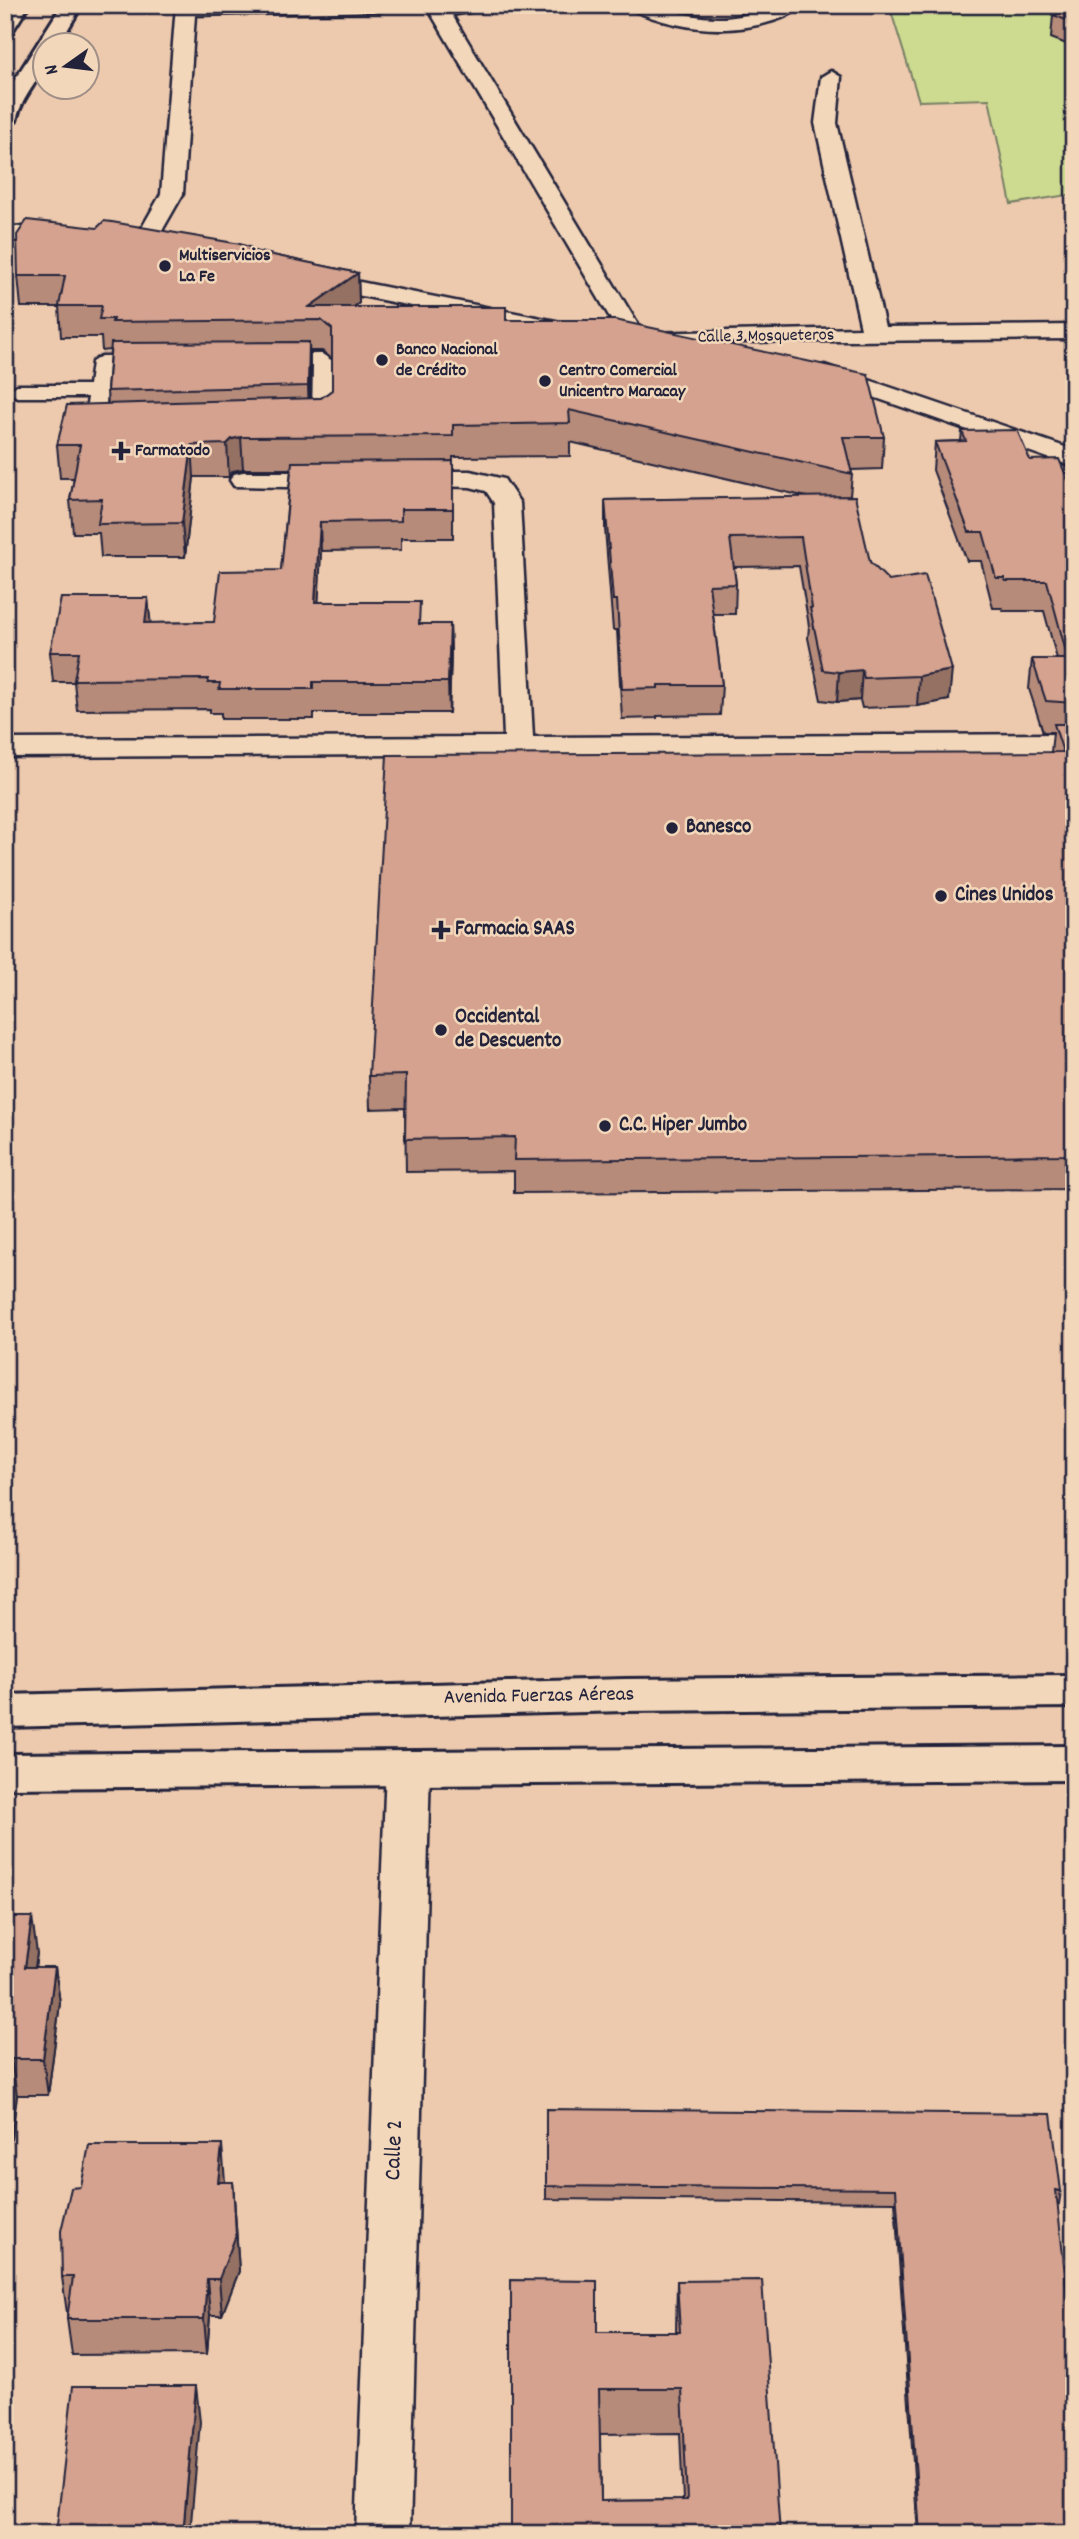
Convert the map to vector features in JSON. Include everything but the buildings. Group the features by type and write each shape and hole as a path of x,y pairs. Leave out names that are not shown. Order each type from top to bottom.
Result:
{"street":[{"path":"5,28 19,5"},
{"path":"55,32 72,5"},
{"path":"144,245 172,194 186,7 381,5"},
{"path":"480,5 437,8 634,338"},
{"path":"637,5 659,16 698,23 758,19 792,5"},
{"path":"5,121 8,108 32,69"},
{"path":"831,77 826,123 875,335"},
{"path":"5,233 90,239"},
{"path":"117,242 171,251"},
{"name":"Calle 3 Mosqueteros","path":"293,275 600,336 732,339 1074,332"},
{"path":"787,338 1074,440"},
{"path":"732,339 1074,459"},
{"path":"323,360 321,422 94,426 96,391 101,362 323,360"},
{"path":"17,391 96,391"},
{"path":"243,480 471,479 495,485 507,503 519,747"},
{"path":"5,748 1074,743"},
{"name":"Avenida Fuerzas Aéreas","path":"5,1711 625,1695 1074,1692"},
{"path":"5,1771 1074,1763"},
{"name":"Calle 2","path":"383,2534 408,1767"}],"green space":[{"path":"889,5 1074,5 1074,194 1011,204 989,99 919,101"}],"place":[{"name":"Multiservicios La Fe","path":"165,266"},
{"name":"Banco Nacional de Crédito","path":"382,360"},
{"name":"Centro Comercial Unicentro Maracay","path":"545,381"},
{"name":"Farmatodo","path":"121,451"},
{"name":"Banesco","path":"672,828"},
{"name":"Cines Unidos","path":"941,896"},
{"name":"Farmacia SAAS","path":"441,930"},
{"name":"Occidental de Descuento","path":"441,1030"},
{"name":"C.C. Hiper Jumbo","path":"605,1126"}]}
